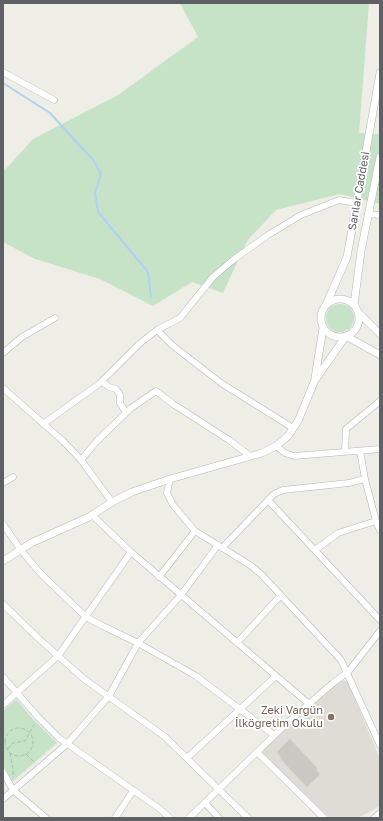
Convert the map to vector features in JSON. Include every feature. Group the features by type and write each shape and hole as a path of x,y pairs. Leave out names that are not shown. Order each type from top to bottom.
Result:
{"street":[{"path":"3,72 54,100"},
{"name":"Sarılar Caddesi","path":"276,446 288,436 298,421 314,380 323,328 321,316 347,257 380,73"},
{"name":"Sarılar Caddesi","path":"354,305 361,251 380,157"},
{"path":"43,424 102,382 139,344 157,330 180,318 213,277 233,260 268,235 301,215 339,200 356,203"},
{"path":"368,214 380,215"},
{"path":"326,304 337,299 349,301 379,333"},
{"name":"Sarılar Caddesi","path":"314,380 346,336 352,334 356,329 359,318 358,312"},
{"path":"3,352 22,337 55,318"},
{"path":"323,328 333,336 346,336 380,355"},
{"path":"157,330 172,344 221,382 293,428"},
{"path":"102,382 109,387 116,389 120,395 120,403 126,413"},
{"path":"3,388 63,441 81,460 112,502"},
{"path":"81,460 96,442 126,413 156,390 173,404 229,440 250,456"},
{"path":"346,451 346,429 380,401"},
{"path":"3,561 20,549 44,536 92,515 112,502 132,492 170,479 250,456 276,446 285,453 294,456 380,449"},
{"path":"360,451 365,479 380,530"},
{"path":"3,483 13,477"},
{"path":"170,479 167,493 173,505 194,531 250,565 261,574 341,660 348,672 380,745"},
{"path":"3,799 67,744 108,696 138,643 220,546 274,494 283,490 349,483 365,479"},
{"path":"268,500 380,620"},
{"path":"92,515 180,595 309,704"},
{"path":"315,550 338,533 376,520"},
{"path":"3,524 20,549 41,574 86,617 138,643 196,676 274,735"},
{"path":"159,576 194,531"},
{"path":"3,705 58,656 131,552"},
{"path":"237,643 280,596"},
{"path":"3,604 84,679 164,736 248,818"},
{"path":"189,818 274,735 348,672 380,631"},
{"path":"188,758 276,676"},
{"path":"3,677 16,694 67,744 170,818"},
{"path":"257,752 324,818"},
{"path":"3,772 13,790 46,818"},
{"path":"115,818 133,791"},
{"path":"205,803 219,818"}],"path":[{"path":"8,750 13,743 25,741 38,717"},
{"path":"14,728 23,728 30,734 32,742 31,747 25,754 16,755 8,750 5,738 10,730 14,728"},
{"path":"10,752 13,777"},
{"path":"25,754 39,768"}],"shaded area":[{"name":"Zeki Vargün İlköğretim Okulu","path":"341,680 348,682 380,759 380,806 358,818 330,818 260,752"}],"green space":[{"path":"180,3 369,3 359,133 380,134 380,204 340,194 276,210 247,241 223,293 192,282 153,306 100,279 35,259 3,242 3,172 33,139 118,95 198,37"},
{"path":"340,304 350,308 354,318 350,328 340,332 330,328 326,318 330,308"},
{"path":"16,699 32,718 57,743 13,781 3,765 3,711"}],"building":[{"path":"290,739 317,768 316,770 320,774 307,787 280,758 281,757 277,752"}],"waterway":[{"path":"3,83 50,113 94,161 101,174 95,193 98,212 148,272 151,297"}],"place":[{"name":"Zeki Vargün İlköğretim Okulu","path":"331,717"}]}
